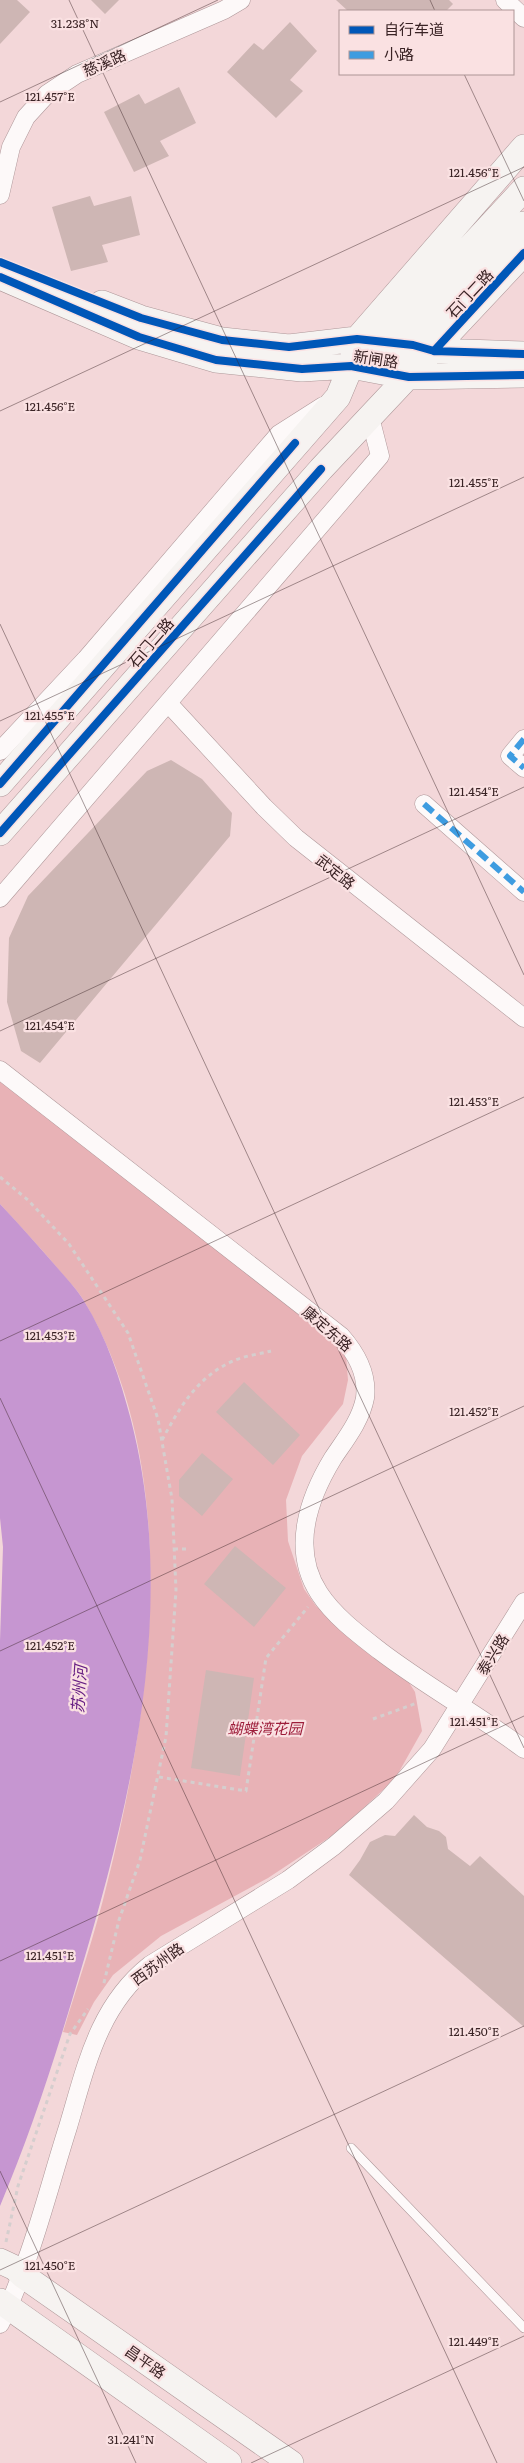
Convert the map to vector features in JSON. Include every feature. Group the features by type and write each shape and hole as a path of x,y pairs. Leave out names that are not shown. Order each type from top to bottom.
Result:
{"main road":[{"name":"石门二路","path":"0,784 295,443 338,396 351,366 357,339 524,147"},
{"name":"石门二路","path":"351,366 382,342 524,189"},
{"name":"石门二路","path":"423,348 524,224"},
{"name":"石门二路","path":"423,348 524,253"},
{"name":"新闸路","path":"0,262 141,318 222,340 290,346 357,339 423,348 524,354"},
{"name":"新闸路","path":"0,277 139,337 216,360 302,369 351,366 410,377 524,374"},
{"path":"410,377 423,348"},
{"name":"石门二路","path":"0,833 321,469 370,416 410,377"},
{"name":"昌平路","path":"8,2266 291,2463"},
{"path":"3,2310 229,2463"}],"street":[{"name":"慈溪路","path":"0,195 11,147 26,117 47,94 77,74 224,10 241,0"},
{"path":"505,0 524,18"},
{"path":"0,751 86,659 278,434 338,396"},
{"path":"1,893 168,703 380,456 370,416"},
{"name":"武定路","path":"168,703 264,807 296,838 524,1018"},
{"path":"524,740 510,756 524,768"},
{"path":"424,804 524,892"},
{"name":"康定东路","path":"2,1068 341,1336 355,1352 362,1368 365,1397 354,1426 332,1461 306,1517 303,1542 308,1568 319,1593 338,1615 366,1640 416,1678 524,1749"},
{"name":"泰兴路","path":"460,1706 524,1602"},
{"name":"西苏州路","path":"3,2310 8,2266 94,2039 107,2013 122,1991 150,1964 288,1880 358,1827 408,1778 432,1749 460,1706"}],"lane":[{"path":"350,2148 524,2328"}],"path":[{"path":"0,1177 28,1200 69,1244 128,1334 158,1419 172,1499 176,1590 166,1737 140,1860 119,1920 103,1989"},
{"path":"162,1441 180,1408 208,1374 235,1360 271,1351"},
{"path":"174,1549 187,1549"},
{"path":"159,1777 246,1791 266,1658 319,1593"},
{"path":"373,1719 417,1703"},
{"path":"8,2266 18,2186 70,2034 92,2004"}],"green space":[{"name":"蝴蝶湾花园","path":"0,1079 296,1307 346,1355 348,1380 343,1404 302,1456 286,1500 288,1541 304,1589 316,1606 405,1676 415,1692 422,1731 395,1779 336,1833 268,1878 161,1936 113,1975 94,2002 77,2035 63,2032 102,1903 123,1814 137,1740 146,1664 150,1588 147,1512 136,1438 116,1367 84,1301 76,1289 0,1204"}],"water":[{"name":"苏州河","path":"0,1204 76,1290 100,1329 117,1374 131,1420 144,1489 150,1559 149,1629 143,1699 132,1769 117,1838 53,2061 23,2149 0,2206 0,1641 3,1547 0,1518"}],"building":[{"path":"0,0 17,0 30,12 0,44"},
{"path":"91,0 119,0 105,14"},
{"path":"336,0 449,0 453,4 447,10 347,10"},
{"path":"290,22 317,51 290,80 303,91 276,118 227,72 254,43 263,50"},
{"path":"179,87 196,123 160,141 169,156 134,172 104,112 139,94 145,104"},
{"path":"90,196 94,206 131,196 140,235 102,245 108,262 71,271 52,207"},
{"path":"171,760 202,779 232,813 230,836 40,1063 21,1051 7,1002 9,938 28,896 147,771"},
{"path":"244,1382 300,1435 273,1465 216,1412"},
{"path":"202,1453 233,1479 202,1516 179,1496 179,1480"},
{"path":"235,1546 286,1588 254,1627 204,1584"},
{"path":"206,1670 254,1678 240,1776 191,1768"},
{"path":"414,1815 427,1827 439,1831 446,1837 448,1849 470,1866 480,1856 524,1896 524,2027 349,1875 370,1842 385,1835 395,1836"}],"marked path":[{"path":"524,739 510,756 524,768"},
{"path":"424,804 524,892"}],"cycle path":[{"path":"434,351 524,253"},
{"path":"0,262 141,318 222,340 289,347 357,339 413,345 434,351 524,354"},
{"path":"0,277 139,337 216,360 302,369 351,366 409,377 524,375"},
{"path":"0,784 295,443"},
{"path":"0,833 321,469"}]}
